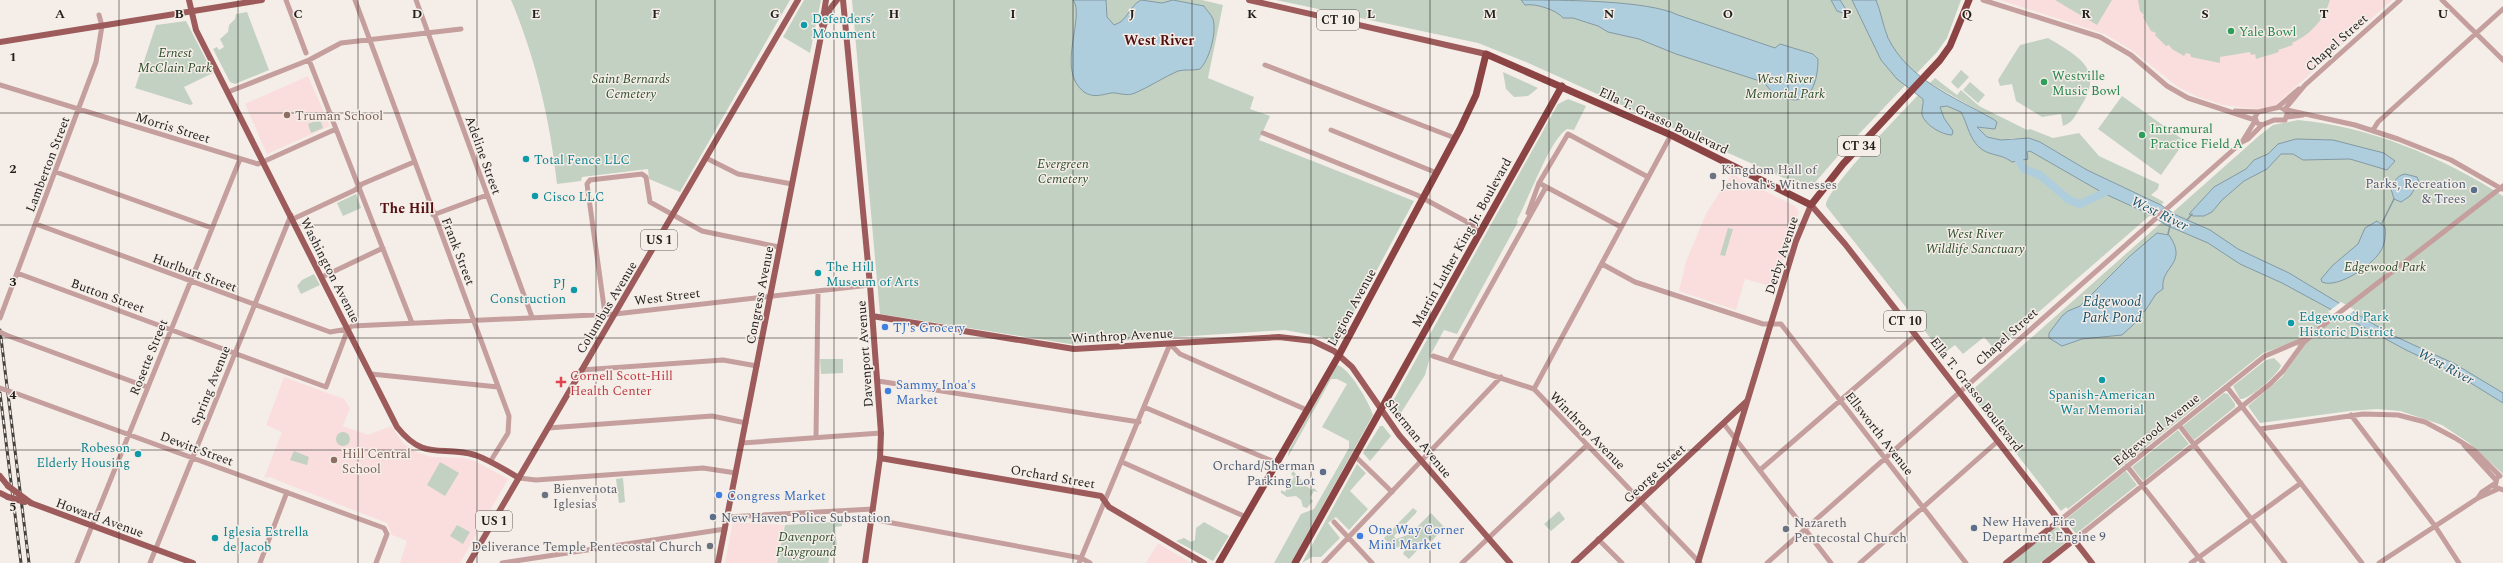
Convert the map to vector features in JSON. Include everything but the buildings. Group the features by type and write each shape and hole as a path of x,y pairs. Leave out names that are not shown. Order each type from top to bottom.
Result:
{"highway":[{"name":"Derby Avenue","path":"1811,205 1843,164 1928,73 1950,46 1969,0"},
{"name":"Ella T. Grasso Boulevard","path":"1486,54 1671,135 1811,205"},
{"name":"Legion Avenue","path":"1219,563 1339,355 1437,173 1476,95 1486,54"},
{"name":"Martin Luther King Jr. Boulevard","path":"1295,563 1562,86"}],"main road":[{"name":"Washington Avenue","path":"188,0 196,30 397,427 413,443 431,451 468,454 490,462 519,478"},
{"path":"0,42 190,10 262,0"},
{"name":"Columbus Avenue","path":"469,563 798,0"},
{"name":"Congress Avenue","path":"822,31 822,18 826,0"},
{"name":"Congress Avenue","path":"718,563 822,31 830,8 837,0"},
{"name":"Davenport Avenue","path":"843,0 870,285 881,433 880,458 865,563"},
{"name":"Ella T. Grasso Boulevard","path":"1249,0 1486,54"},
{"name":"Ella T. Grasso Boulevard","path":"1811,205 1845,244 2092,563"},
{"name":"Derby Avenue","path":"1699,562 1796,241 1811,205"},
{"name":"Winthrop Avenue","path":"872,316 1074,349 1279,337"},
{"name":"Sherman Avenue","path":"1279,337 1313,341 1339,355 1352,367 1381,410 1422,461 1510,563"},
{"name":"George Street","path":"1574,563 1598,539 1749,400"},
{"name":"Orchard Street","path":"880,458 1101,496 1109,507 1204,563"},
{"path":"0,476 8,486 31,504"},
{"name":"Howard Avenue","path":"0,494 193,563"},
{"name":"Edgewood Avenue","path":"2006,563 2059,520"},
{"name":"Edgewood Avenue","path":"2045,563 2074,540"}],"street":[{"path":"286,0 306,53"},
{"name":"Frank Street","path":"355,0 433,215 509,416 509,428 490,462"},
{"name":"Adeline Street","path":"416,0 532,317"},
{"path":"1983,0 2100,37 2131,56 2180,94 2198,103 2232,112 2255,120 2262,125 2287,117 2312,114"},
{"name":"Chapel Street","path":"2277,108 2400,0"},
{"path":"2442,0 2503,60"},
{"path":"2373,130 2378,122 2503,9"},
{"name":"Lamberton Street","path":"0,318 96,62 102,26 99,15"},
{"path":"228,92 309,60 341,43 370,41 461,29"},
{"path":"309,60 412,323"},
{"path":"1265,65 1455,138"},
{"name":"Morris Street","path":"0,85 240,159 258,164 263,162"},
{"name":"Chapel Street","path":"2286,109 2305,85"},
{"path":"2232,112 2258,112 2277,108 2286,109 2312,114 2373,130 2445,158 2502,188"},
{"path":"2286,109 2287,117"},
{"name":"Chapel Street","path":"2242,142 2258,112"},
{"name":"Chapel Street","path":"1767,563 2146,226 2242,142 2248,139 2262,125"},
{"path":"263,162 336,129"},
{"path":"1331,130 1437,173"},
{"path":"1263,133 1423,198 1482,230"},
{"path":"1524,224 1539,183 1568,134 1648,176"},
{"path":"1534,388 1671,135"},
{"path":"706,158 738,174 792,184"},
{"name":"Rosette Street","path":"76,563 240,159"},
{"path":"292,217 414,162"},
{"path":"56,172 212,228"},
{"path":"605,314 588,182 642,174 646,177 650,202 702,231 780,247"},
{"path":"1539,183 1621,227"},
{"path":"1449,361 1546,187"},
{"name":"Edgewood Avenue","path":"2074,540 2279,376 2304,342 2326,323 2502,188"},
{"path":"433,215 487,195"},
{"name":"Spring Avenue","path":"150,563 234,354 292,217"},
{"name":"Hurlburt Street","path":"36,224 254,306 330,332 348,329"},
{"path":"322,277 383,248"},
{"path":"1602,264 1635,282 1763,324 1772,324"},
{"name":"Button Street","path":"17,273 326,387 348,329"},
{"name":"West Street","path":"348,329 352,326 615,314 870,285"},
{"path":"816,437 818,291"},
{"name":"Edgewood Avenue","path":"2059,520 2265,356 2298,343 2326,323"},
{"name":"Ellsworth Avenue","path":"1772,324 1781,324 1966,563"},
{"path":"3,333 147,387"},
{"path":"1760,470 1916,335"},
{"path":"1080,560 1170,344 1180,354 1307,410"},
{"name":"Winthrop Avenue","path":"1433,356 1534,388 1699,562"},
{"path":"582,370 723,360 757,366"},
{"path":"371,374 498,387"},
{"path":"1324,563 1501,377"},
{"path":"878,381 1138,422"},
{"path":"2227,387 2362,563"},
{"name":"Dewitt Street","path":"0,388 386,529 387,534 376,563"},
{"path":"1144,407 1277,463"},
{"path":"2260,429 2351,415 2375,413 2411,418 2440,429 2474,450 2502,476 2478,498 2379,563"},
{"path":"2351,415 2435,526 2460,563"},
{"path":"548,428 712,416 746,423"},
{"path":"1724,424 1831,563"},
{"path":"2178,425 2285,563"},
{"path":"742,443 881,433"},
{"path":"1860,563 1998,442"},
{"path":"2464,444 2502,490 2478,498"},
{"path":"1462,563 1587,445"},
{"path":"1355,456 1392,492"},
{"path":"1122,462 1246,517"},
{"path":"2127,466 2203,563"},
{"path":"519,478 536,480 703,468 736,473"},
{"path":"2191,563 2301,483"},
{"path":"260,563 287,492"},
{"path":"727,517 873,510"},
{"path":"871,519 1090,563"},
{"path":"1334,522 1372,563"},
{"path":"502,563 724,529"},
{"path":"1598,539 1622,563"}],"shaded area":[{"path":"2000,0 2392,0 2272,108 2258,109 2223,105 2196,96 2178,87 2133,51 2105,34"},
{"name":"Truman School","path":"308,76 330,126 267,154 245,104"},
{"path":"1732,174 1795,206 1799,212 1790,235 1776,288 1745,279 1736,310 1679,291 1686,261 1707,212"},
{"path":"284,377 344,399 350,408 343,426 368,435 391,426 404,444 418,453 432,457 463,458 475,461 508,479 460,563 400,563 407,541 392,535 387,523 270,477 264,478 282,432 266,425"},
{"path":"733,522 784,525 776,563 725,563"},
{"path":"1158,543 1191,563 1146,563"}],"green space":[{"name":"Saint Bernards Cemetery","path":"511,0 790,0 680,192 649,179 648,169 582,177 581,181 557,184 541,90 528,45"},
{"path":"804,0 821,0 810,53 783,37"},
{"name":"Evergreen Cemetery","path":"852,0 1202,0 1223,5 1208,78 1254,97 1250,109 1270,116 1259,140 1414,201 1337,344 1322,337 1285,330 1070,344 880,314"},
{"name":"West River Memorial Park","path":"1276,0 1961,0 1947,38 1937,52 1838,156 1812,186 1806,188 1526,62 1478,43"},
{"path":"2055,0 2112,0 2097,25"},
{"name":"Yale Bowl","path":"2138,0 2330,0 2326,11 2323,11 2321,16 2323,17 2319,22 2309,33 2292,43 2293,45 2278,50 2279,52 2256,59 2255,54 2251,55 2250,52 2220,57 2220,63 2191,57 2190,54 2186,53 2184,56 2172,49 2169,45 2166,46 2155,35 2156,33 2151,31 2143,17 2144,15 2140,11"},
{"path":"247,12 269,70 235,84 230,82 213,49 217,47 219,50 224,47 220,39 228,32 229,25 235,19 236,14"},
{"name":"Ernest McClain Park","path":"186,21 213,73 184,87 193,104 190,105 135,88 156,25"},
{"name":"Westville Music Bowl","path":"2048,38 2078,58 2085,65 2089,73 2090,82 2088,93 2074,118 2063,126 2061,114 2042,117 2016,101 2012,84 2000,86 1998,80 2020,45"},
{"path":"1961,70 1969,77 1958,89 1951,82"},
{"path":"1503,72 1538,88 1528,96 1514,97 1506,89"},
{"path":"1935,78 1957,95 1961,90 1979,106 2027,130 2030,129 2053,138 2079,133 2099,156 2159,184 2158,189 2151,195 2164,202 2161,205 2087,170 2040,142 2014,138 2001,140 1987,137 1977,127 1988,128 1979,111 1930,83"},
{"path":"1970,82 1985,95 1978,103 1963,90"},
{"name":"West River Wildlife Sanctuary","path":"1923,90 1959,106 1976,134 1990,146 2029,147 2155,211 1995,350 1984,337 1963,354 1955,345 1943,354 1826,206 1838,184 1852,167"},
{"name":"Intramural Practice Field A","path":"2122,96 2185,141 2161,175 2098,129"},
{"path":"1568,99 1586,106 1574,130 1567,129 1560,135 1540,171 1517,220 1518,222 1457,334 1444,330 1431,354 1425,375 1397,419 1389,408 1558,104"},
{"path":"320,119 323,128 311,133 308,124"},
{"name":"Edgewood Park","path":"2298,120 2325,123 2378,136 2430,156 2480,182 2503,196 2503,474 2469,443 2442,425 2400,411 2377,409 2350,411 2260,423 2248,406 2282,377 2301,350 2294,342 2263,353 2068,509 2066,507 2061,511 1969,393 2260,135 2273,125"},
{"path":"356,194 361,208 343,216 337,203"},
{"path":"1728,228 1733,229 1725,256 1720,255"},
{"path":"314,274 320,285 301,294 297,286 302,280"},
{"path":"2274,358 2281,365 2275,374 2250,396 2240,399 2233,386 2266,360"},
{"path":"820,359 843,359 843,373 821,374"},
{"path":"1337,365 1342,367 1353,379 1368,403 1373,415 1291,563 1274,563 1301,514 1314,509 1349,448 1349,441 1322,427 1347,384 1337,379 1331,379 1288,457 1289,450"},
{"path":"2224,393 2228,394 2235,404 2235,407 2194,440 2183,426"},
{"path":"1380,426 1383,426 1391,436 1370,461 1363,453"},
{"path":"2178,430 2189,444 2143,481 2132,467"},
{"path":"340,432 346,432 350,436 350,442 346,446 340,446 336,442 336,436"},
{"path":"294,451 309,457 307,465 290,460"},
{"path":"440,462 459,473 445,496 427,485"},
{"path":"1357,464 1366,473 1350,491 1368,509 1349,530 1336,517 1328,523 1340,538 1321,557 1312,557 1302,563"},
{"path":"1295,468 1294,472 1311,490 1314,488 1318,492 1314,491 1310,498 1313,501 1307,508 1303,507 1301,500 1296,496 1287,497 1281,493 1281,490 1285,492 1294,477 1291,474"},
{"path":"2126,471 2137,485 2076,534 2065,520"},
{"path":"623,478 625,502 619,503 616,479"},
{"path":"1413,508 1417,511 1416,513 1394,536 1396,539 1410,534 1431,513 1444,527 1432,541 1428,539 1409,559 1403,554 1405,550 1401,546 1393,549 1384,538"},
{"path":"1559,511 1565,519 1551,531 1544,524"},
{"name":"Davenport Playground","path":"842,516 842,526 835,527 837,547 831,550 828,563 777,563 785,525 833,522"},
{"path":"1204,522 1229,536 1213,561 1176,541 1184,538 1191,542 1195,540 1196,528"},
{"path":"457,525 470,532 463,544 450,536"},
{"path":"2057,526 2068,540 2040,563 2011,563"}],"water":[{"path":"1073,0 1106,0 1107,17 1114,25 1126,17 1134,6 1141,0 1162,3 1173,0 1204,6 1212,17 1214,25 1213,39 1209,53 1200,69 1178,71 1135,93 1128,95 1111,93 1097,96 1087,94 1076,82 1072,71 1071,57 1076,18 1076,8"},
{"path":"1521,0 1603,2 1646,6 1664,10 1775,48 1780,44 1813,54 1818,59 1816,80 1813,88 1802,99 1794,100 1785,98 1773,92 1763,82 1676,54 1639,39 1608,32 1598,26 1573,18 1563,18 1556,12 1546,8 1534,5 1525,5"},
{"path":"1831,0 1840,0 1847,11 1846,14 1837,11"},
{"path":"1852,0 1876,0 1888,38 1897,53 1908,65 1920,76 1948,95 1997,122 1995,129 1977,127 1987,137 2001,140 2029,138 2040,142 2087,170 2161,205 2176,215 2210,230 2238,249 2289,273 2390,334 2455,364 2503,393 2503,403 2453,372 2406,350 2282,283 2240,264 2208,243 2166,225 2151,215 2103,193 2030,151 2027,152 2028,159 2012,162 2004,157 1983,150 1971,136 1961,112 1947,106 1940,107 1944,118 1953,131 1952,135 1948,135 1934,129 1922,115 1923,99 1897,79 1881,60"},
{"path":"2296,139 2333,140 2384,153 2395,161 2387,170 2350,159 2303,160 2293,154 2281,154 2267,169 2244,181 2222,200 2212,212 2204,216 2193,216 2189,214 2214,187 2246,169 2254,160 2268,154 2278,144"},
{"path":"2405,174 2417,177 2419,182 2410,196 2401,202 2394,199 2391,189 2397,178"},
{"path":"2377,221 2385,227 2385,240 2376,257 2362,269 2345,279 2337,282 2322,282 2321,279 2333,265 2358,244 2365,228"},
{"name":"Edgewood Park Pond","path":"2157,233 2169,235 2176,252 2175,259 2165,275 2163,289 2156,294 2145,311 2139,312 2138,319 2133,325 2122,335 2082,339 2062,346 2049,338 2049,333 2062,316 2068,311 2080,306 2130,256"}],"pier":[{"path":"2341,302 2355,310 2343,319 2328,312"}],"waterway":[{"path":"2014,152 2024,169 2040,175 2069,200 2080,204 2110,190"},
{"path":"2382,223 2394,199"},
{"path":"2187,220 2192,214"},
{"path":"2168,234 2170,226"}],"railway":[{"path":"0,330 29,563"},
{"path":"0,393 21,563"}],"place":[{"name":"Defenders’ Monument","path":"804,25"},
{"name":"Yale Bowl","path":"2231,31"},
{"name":"Westville Music Bowl","path":"2044,82"},
{"name":"Truman School","path":"287,115"},
{"name":"Intramural Practice Field A","path":"2142,135"},
{"name":"Total Fence LLC","path":"526,159"},
{"name":"Kingdom Hall of Jehovah's Witnesses","path":"1713,176"},
{"name":"Parks, Recreation & Trees","path":"2474,190"},
{"name":"Cisco LLC","path":"535,196"},
{"name":"The Hill Museum of Arts","path":"818,273"},
{"name":"PJ Construction","path":"574,290"},
{"name":"Edgewood Park Historic District","path":"2291,323"},
{"name":"TJ's Grocery","path":"885,327"},
{"name":"Spanish-American War Memorial","path":"2102,380"},
{"name":"Cornell Scott-Hill Health Center","path":"561,382"},
{"name":"Sammy Inoa's Market","path":"888,391"},
{"name":"Robeson Elderly Housing","path":"138,454"},
{"name":"Hill Central School","path":"334,460"},
{"name":"Orchard/Sherman Parking Lot","path":"1323,472"},
{"name":"Bienvenota Iglesias","path":"545,495"},
{"name":"Congress Market","path":"719,495"},
{"name":"New Haven Police Substation","path":"713,517"},
{"name":"New Haven Fire Department Engine 9","path":"1974,528"},
{"name":"Nazareth Pentecostal Church","path":"1786,529"},
{"name":"One Way Corner Mini Market","path":"1360,536"},
{"name":"Iglesia Estrella de Jacob","path":"215,538"},
{"name":"Deliverance Temple Pentecostal Church","path":"710,546"}],"district":[{"name":"West River","path":"1159,40"},
{"name":"The Hill","path":"407,208"}]}
